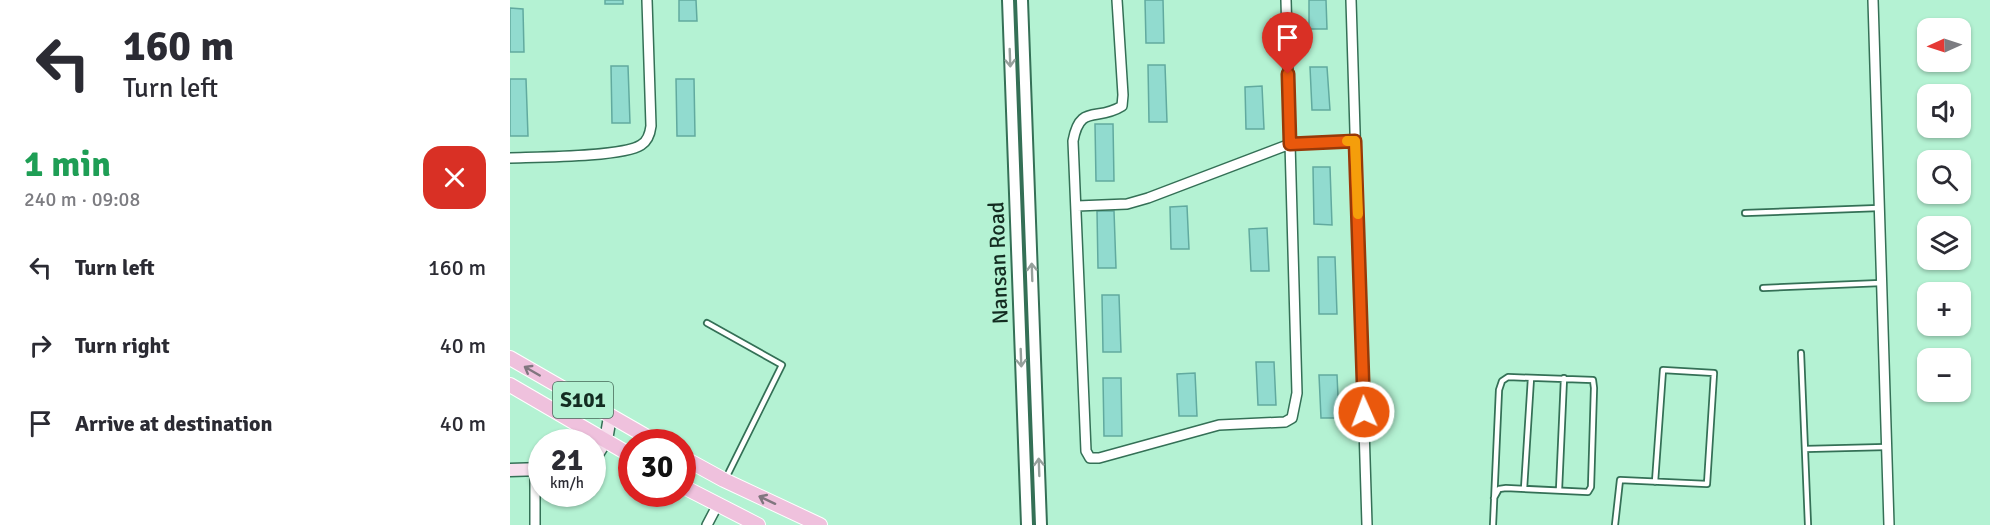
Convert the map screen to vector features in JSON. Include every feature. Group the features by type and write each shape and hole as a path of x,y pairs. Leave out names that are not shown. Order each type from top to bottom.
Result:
{"main road":[{"name":"S101","path":"510,358 632,429"},
{"name":"S101","path":"510,385 587,429"},
{"path":"606,440 610,417"},
{"name":"S101","path":"606,440 618,447"},
{"path":"696,465 820,525"},
{"path":"510,470 528,469"},
{"path":"696,494 758,525"}],"street":[{"path":"510,158 624,152 644,144 651,126 647,0"},
{"name":"Nansan Road","path":"1008,0 1027,525"},
{"name":"Nansan Road","path":"1022,0 1041,525"},
{"path":"1117,0 1122,106 1113,112 1086,116 1076,127 1073,141 1086,451 1090,458 1099,458 1219,425 1285,422 1292,418 1297,393 1286,0"},
{"path":"1351,0 1367,525"},
{"path":"1873,0 1889,525"},
{"path":"1077,206 1127,204 1148,198 1290,144 1355,141"},
{"path":"707,525 717,506"},
{"path":"534,525 535,507"}],"lane":[{"path":"1745,213 1879,208"},
{"path":"1763,288 1882,283"},
{"path":"707,323 782,365 724,480"},
{"path":"1801,353 1808,525"},
{"path":"1615,525 1620,480 1655,482 1707,484 1714,373 1663,370 1655,482"},
{"path":"1493,525 1494,498 1499,390 1502,381 1508,378 1593,380 1591,487 1588,492 1499,489 1494,498"},
{"path":"1524,489 1531,378"},
{"path":"1559,490 1564,378"},
{"path":"1805,449 1887,447"}],"building":[{"path":"605,0 623,0 623,4 605,4"},
{"path":"679,0 696,0 697,21 679,21"},
{"path":"1145,0 1163,0 1164,43 1146,43"},
{"path":"1309,0 1326,0 1327,29 1309,29"},
{"path":"510,8 523,9 524,52 510,52"},
{"path":"1148,65 1165,65 1167,122 1149,122"},
{"path":"611,66 628,66 630,123 612,123"},
{"path":"1310,67 1327,67 1330,110 1312,110"},
{"path":"510,79 526,79 528,136 510,136"},
{"path":"676,79 694,79 695,136 677,136"},
{"path":"1262,86 1264,129 1246,129 1245,87"},
{"path":"1095,124 1113,124 1114,181 1096,181"},
{"path":"1313,167 1330,167 1332,225 1314,224"},
{"path":"1187,206 1189,249 1171,249 1170,207"},
{"path":"1097,211 1114,211 1116,268 1098,268"},
{"path":"1267,228 1269,271 1251,271 1249,229"},
{"path":"1318,257 1335,257 1337,314 1319,314"},
{"path":"1102,295 1119,295 1121,352 1103,352"},
{"path":"1256,362 1274,362 1276,405 1258,405"},
{"path":"1195,373 1197,416 1179,416 1177,374"},
{"path":"1319,375 1337,375 1339,418 1321,418"},
{"path":"1103,378 1121,378 1122,436 1104,436"}],"slow traffic":[{"path":"1347,141 1355,141 1358,214"}],"route":[{"path":"1288,74 1290,144 1355,141 1364,412"}]}
